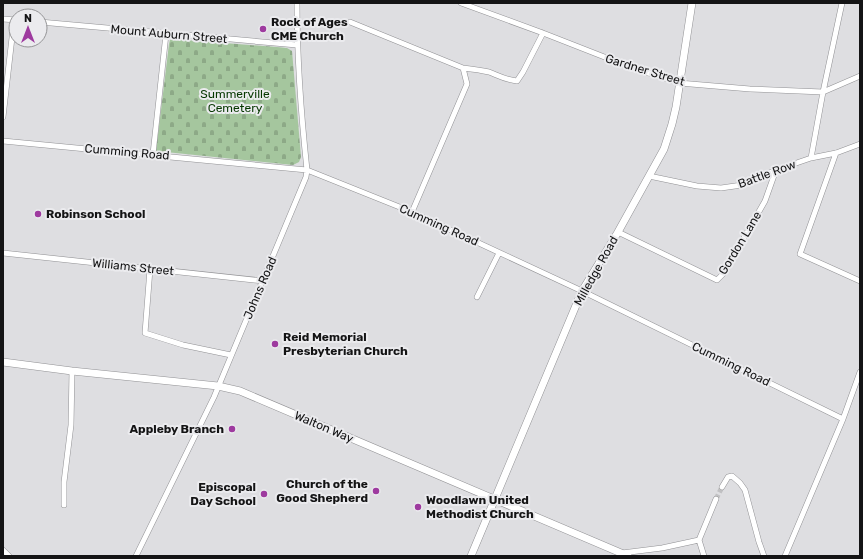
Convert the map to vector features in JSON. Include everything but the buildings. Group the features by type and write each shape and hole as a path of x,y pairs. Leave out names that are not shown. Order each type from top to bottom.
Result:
{"main road":[{"name":"Milledge Road","path":"471,556 582,291 618,232 664,149 672,124 692,3"},
{"name":"Walton Way","path":"3,362 72,371 218,386 240,391 624,555"}],"street":[{"name":"Johns Road","path":"136,556 218,386 264,281 306,177 307,170 297,45 297,3"},
{"name":"Gardner Street","path":"461,3 543,33 623,65 679,83 750,89 823,92 860,76"},
{"path":"811,158 842,3"},
{"path":"350,22 463,68 490,73 508,80 517,80 523,72 543,33"},
{"name":"Mount Auburn Street","path":"48,23 297,45"},
{"path":"153,154 166,34"},
{"path":"3,117 12,48"},
{"path":"412,212 467,84 463,68"},
{"name":"Cumming Road","path":"3,141 153,154 307,170 412,212 582,291 843,419"},
{"name":"Battle Row","path":"649,176 697,186 721,188 742,185 776,170 811,158 836,153 860,144"},
{"path":"836,153 800,254 860,281"},
{"name":"Gordon Lane","path":"618,232 717,280 724,273 765,201 776,170"},
{"name":"Williams Street","path":"3,253 264,281"},
{"path":"477,297 499,253"},
{"path":"150,269 145,333 183,345 231,355"},
{"path":"64,505 64,482 70,425 72,371"},
{"path":"785,556 843,419 860,372"},
{"path":"722,487 728,477 732,476 740,482 745,490 764,556"},
{"path":"704,556 699,540 716,499"},
{"path":"624,555 699,540"},
{"path":"3,550 9,556"}],"green space":[{"name":"Summerville Cemetery","path":"173,39 287,48 292,51 301,157 299,162 293,165 156,151 169,44 170,40"}],"tunnel":[{"path":"716,499 722,487"}],"place":[{"name":"Rock of Ages CME Church","path":"263,29"},
{"name":"Robinson School","path":"38,214"},
{"name":"Reid Memorial Presbyterian Church","path":"275,344"},
{"name":"Appleby Branch","path":"232,429"},
{"name":"Church of the Good Shepherd","path":"376,491"},
{"name":"Episcopal Day School","path":"264,494"},
{"name":"Woodlawn United Methodist Church","path":"418,507"}]}
